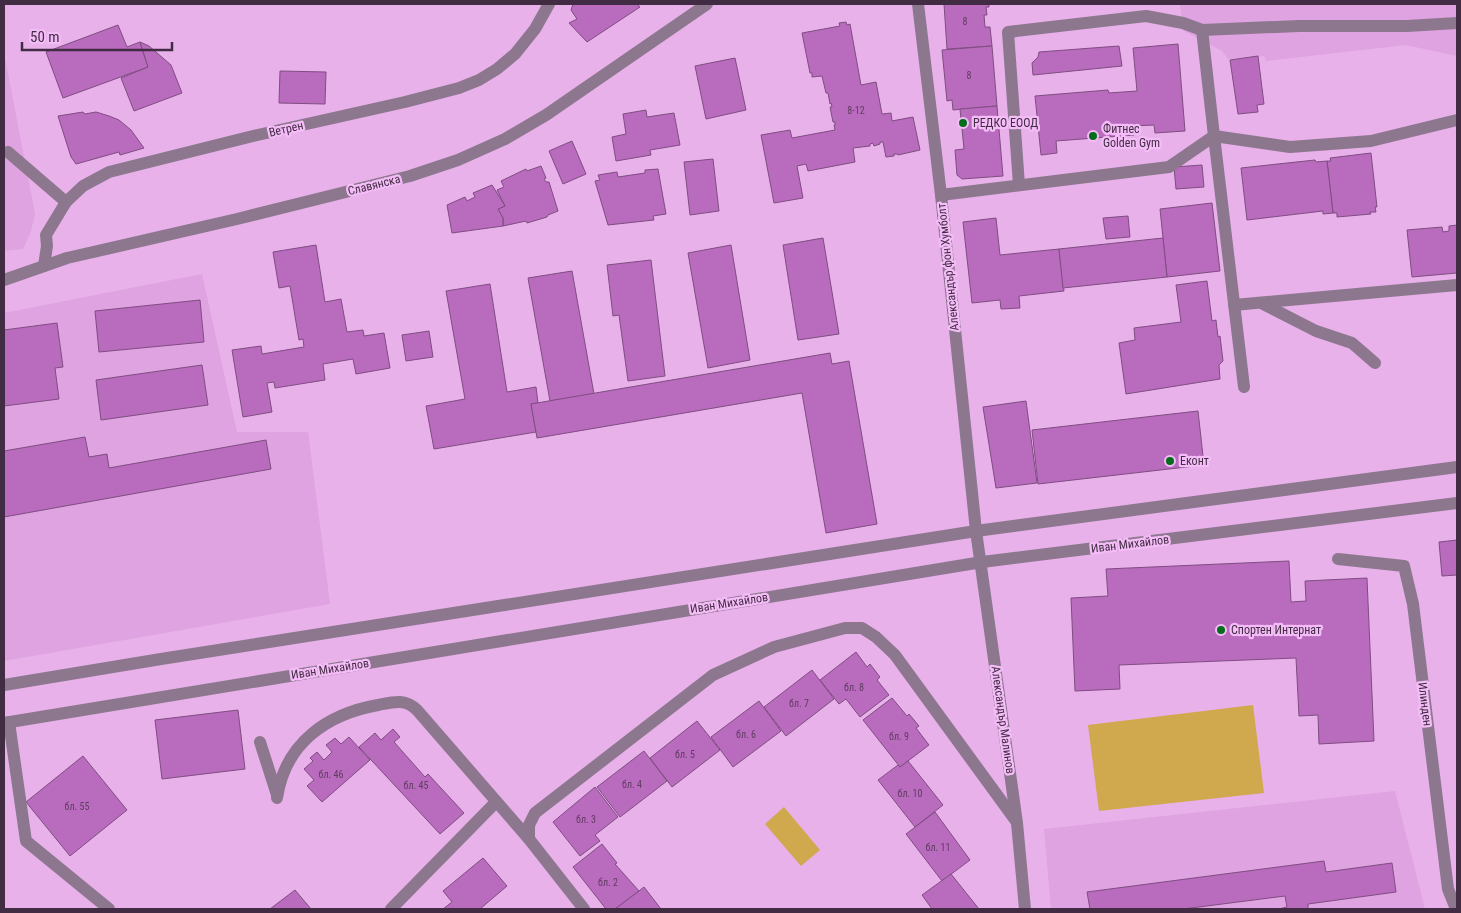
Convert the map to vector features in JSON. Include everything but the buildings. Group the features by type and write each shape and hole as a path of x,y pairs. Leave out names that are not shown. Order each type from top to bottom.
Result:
{"street":[{"name":"Ветрен","path":"44,266 47,246 46,235 66,202 83,186 109,172 459,88 497,70 515,54 535,29 549,4"},
{"name":"Славянска","path":"4,280 67,258 237,219 410,176 458,160 506,139 546,115 707,4"},
{"name":"Александър фон Хумболт","path":"918,4 976,531"},
{"path":"1019,185 1008,32 1146,16 1183,23 1202,30 1300,26 1407,26 1457,23"},
{"path":"1202,30 1244,387"},
{"path":"940,195 1169,167 1214,136 1290,147 1371,140 1457,120"},
{"path":"8,152 66,202"},
{"path":"1234,305 1263,304 1457,285"},
{"path":"1263,304 1316,331 1352,343 1376,363"},
{"path":"4,685 976,531 1457,467"},
{"name":"Иван Михайлов","path":"6,723 982,562 1457,503"},
{"name":"Александър Малинов","path":"976,531 982,562 1018,823 1026,909"},
{"name":"Илинден","path":"1338,559 1404,566 1413,604 1448,889 1456,909"},
{"path":"528,839 528,825 535,813 713,675 774,647 846,628 862,628 876,637 895,655 1018,823"},
{"path":"260,742 277,798 280,783 288,762 296,750 322,725 338,716 362,708 402,701 411,704 528,839 584,909"},
{"path":"6,723 26,841 108,909"},
{"path":"391,909 496,802"}],"shaded area":[{"path":"1180,4 1457,4 1457,56 1406,45 1266,61 1264,56 1228,59 1222,51 1184,31"},
{"path":"4,53 35,214 31,231 23,249 4,251"},
{"path":"202,274 237,432 308,432 330,604 4,661 4,313"},
{"path":"1253,705 1264,793 1099,811 1088,725"},
{"path":"1395,791 1425,909 1051,909 1044,829"},
{"path":"784,807 820,850 801,866 765,824"}],"place":[{"name":"РЕДКО ЕООД","path":"963,123"},
{"name":"Фитнес Golden Gym","path":"1093,136"},
{"name":"Еконт","path":"1170,461"},
{"name":"Спортен Интернат","path":"1221,630"}]}
